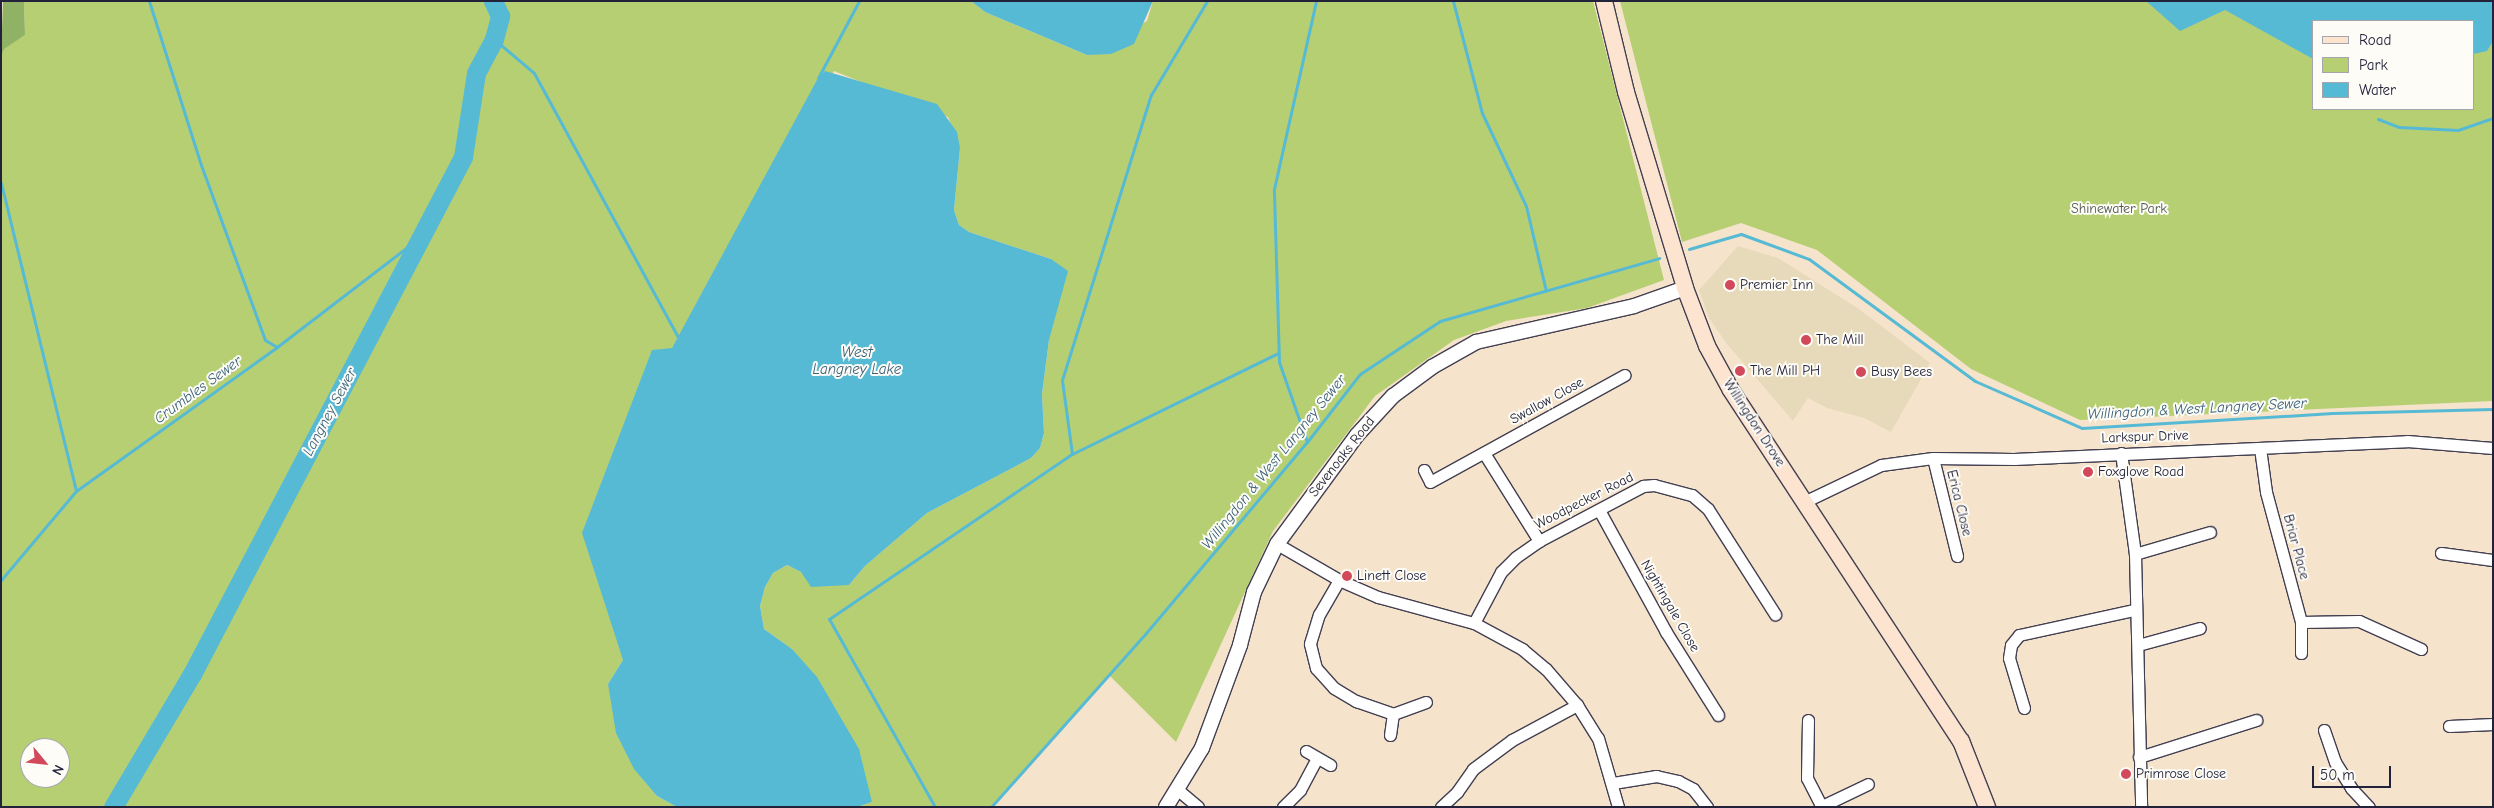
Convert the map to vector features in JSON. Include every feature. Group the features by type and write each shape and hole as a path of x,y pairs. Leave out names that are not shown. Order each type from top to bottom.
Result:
{"main road":[{"name":"Willingdon Drove","path":"1604,1 1626,92 1685,288 1707,346 1731,390 1806,501 1961,741 1987,807"}],"street":[{"name":"Sevenoaks Road","path":"1166,807 1202,748 1216,714 1254,592 1278,544 1357,435 1393,396 1432,367 1476,342 1634,306 1685,288"},
{"name":"Swallow Close","path":"1424,470 1430,482 1625,375"},
{"name":"Larkspur Drive","path":"1806,501 1881,465 1933,458 2014,459 2407,442 2493,448"},
{"name":"Briar Place","path":"2260,448 2266,492 2301,622 2301,653"},
{"path":"1484,452 1538,541"},
{"path":"2120,453 2135,554 2134,610 2138,645 2141,807"},
{"name":"Erica Close","path":"1933,458 1957,556"},
{"name":"Woodpecker Road","path":"1474,623 1501,572 1538,541 1643,486 1654,485 1692,495 1708,509 1775,614"},
{"name":"Nightingale Close","path":"1599,510 1666,632 1718,715"},
{"path":"2135,554 2210,532"},
{"path":"1278,544 1339,580 1378,597 1474,623 1522,649 1546,670 1577,704 1598,738 1613,784 1618,807"},
{"path":"2441,553 2493,560"},
{"path":"2472,558 2472,570"},
{"path":"1339,580 1319,614 1310,644 1316,668 1334,688 1356,701 1393,714 1426,702"},
{"path":"2024,708 2009,658 2011,645 2019,635 2134,610"},
{"path":"2301,622 2359,621 2421,649"},
{"path":"2138,645 2200,628"},
{"path":"1440,807 1457,792 1473,769 1512,740 1577,704"},
{"path":"1390,734 1393,714"},
{"path":"1808,720 1807,778 1820,806 1868,784"},
{"path":"2139,757 2256,720"},
{"path":"2448,726 2493,724"},
{"path":"2324,730 2335,762 2352,788 2369,807"},
{"path":"1306,751 1330,765"},
{"path":"1283,807 1300,790 1317,758"},
{"path":"1613,784 1656,776 1678,781 1693,789 1707,807"},
{"path":"1178,790 1198,807"}],"shaded area":[{"path":"1738,246 1778,258 1859,309 1930,363 1891,432 1864,418 1827,408 1808,398 1793,421 1727,344 1709,318 1699,290"}],"green space":[{"path":"3,1 24,1 25,35 4,49 1,56"},
{"path":"24,1 971,1 985,12 1087,55 1147,21 1153,1 1593,1 1664,280 1587,308 1506,321 1454,340 1375,396 1273,531 1176,742 1109,675 991,807 857,807 872,802 792,649 764,629 760,606 765,587 773,573 787,565 801,572 849,585 865,566 927,513 1031,458 1040,448 1044,433 1042,394 1049,340 1051,259 969,232 959,225 954,210 960,148 948,117 834,71 672,348 623,660 608,684 657,796 677,807 1,807 1,56 3,49 25,35"},
{"name":"Shinewater Park","path":"1620,1 2493,1 2493,401 2080,420 1971,369 1817,250 1741,223 1682,242"}],"water":[{"path":"971,1 1153,1 1134,44 1111,54 1087,55 985,12"},
{"path":"2146,1 2493,1 2493,41 2487,51 2474,54 2474,20 2312,20 2312,58 2225,10 2180,31"},
{"name":"West Langney Lake","path":"825,71 937,104 957,132 960,148 954,210 959,225 969,232 1051,259 1068,271 1049,340 1042,394 1044,433 1040,448 1031,458 927,513 865,566 849,585 811,587 801,572 787,565 773,573 765,587 760,606 764,629 792,649 817,677 859,749 872,802 857,807 677,807 657,796 634,769 616,733 608,684 623,660 582,533 652,350 672,348 818,78"}],"waterway":[{"path":"149,1 201,165 265,340 277,347"},
{"name":"Langney Sewer","path":"113,807 192,674 463,157 476,73 494,39 500,16 493,1"},
{"path":"818,78 859,1"},
{"path":"1072,454 1062,380 1151,95 1207,1"},
{"path":"1307,442 1279,362 1274,189 1316,1"},
{"path":"1453,1 1482,113 1526,206 1546,291"},
{"path":"494,39 534,73 678,337"},
{"path":"2378,119 2399,127 2458,130 2493,118"},
{"path":"1,183 76,491"},
{"name":"Willingdon & West Langney Sewer","path":"1689,249 1741,234 1809,259 1975,381 2082,428 2333,413 2493,409"},
{"name":"Crumbles Sewer","path":"1,580 76,491 277,347 423,235"},
{"name":"Willingdon & West Langney Sewer","path":"991,807 1146,633 1307,442 1360,374 1440,321 1659,258"},
{"path":"935,807 829,619 1072,454 1278,353"}],"place":[{"name":"Premier Inn","path":"1730,285"},
{"name":"The Mill","path":"1806,340"},
{"name":"The Mill PH","path":"1740,371"},
{"name":"Busy Bees","path":"1861,372"},
{"name":"Foxglove Road","path":"2088,472"},
{"name":"Linett Close","path":"1347,576"},
{"name":"Primrose Close","path":"2126,774"}]}
